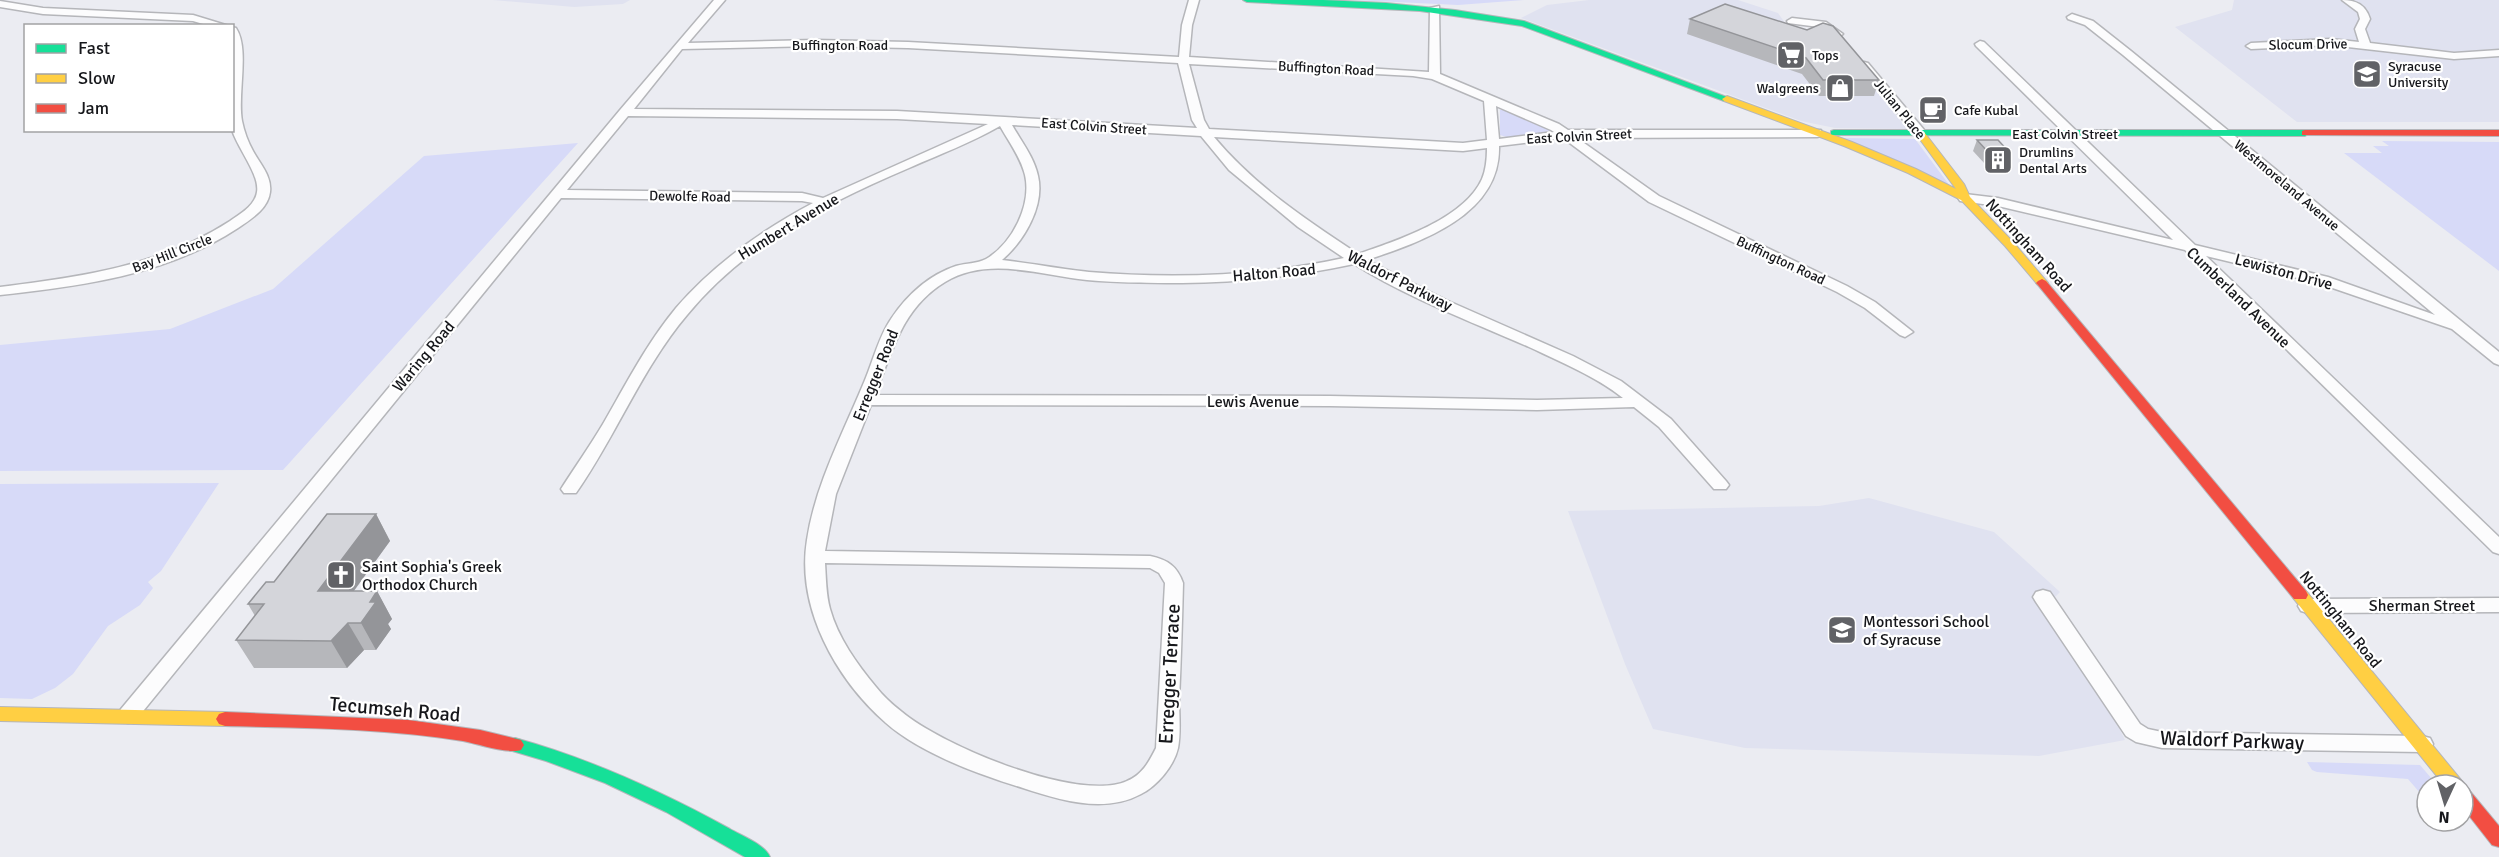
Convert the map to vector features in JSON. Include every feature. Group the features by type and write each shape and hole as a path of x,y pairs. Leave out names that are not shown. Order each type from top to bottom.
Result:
{"street":[{"name":"Waring Road","path":"128,715 624,112 720,0"},
{"name":"Waldorf Parkway","path":"1194,0 1187,25 1182,60 1198,120 1204,133 1233,167 1303,224 1356,260 1441,303 1568,359 1615,384 1665,423 1720,485"},
{"name":"Nottingham Road","path":"1247,0 1435,8 1492,16 1524,24 1817,133 1902,167 1965,198 2009,244 2445,773"},
{"name":"Slocum Drive","path":"2347,0 2363,11 2365,19 2360,29 2365,45"},
{"path":"0,4 43,11 193,18 216,24"},
{"path":"1434,76 1435,8"},
{"name":"Westmoreland Avenue","path":"2072,17 2089,23 2499,360"},
{"name":"Julian Place","path":"1792,21 1830,27 1850,47 1921,134 1960,186 1965,198"},
{"name":"Bay Hill Circle","path":"234,33 237,38 234,72"},
{"name":"Slocum Drive","path":"2251,46 2316,42 2365,45 2454,56 2499,52"},
{"name":"Buffington Road","path":"679,46 857,44 1182,60 1434,76 1568,134 1623,178 1654,199 1842,289 1870,305 1905,332"},
{"name":"Cumberland Avenue","path":"1980,44 2499,548"},
{"name":"Halton Road","path":"988,264 1102,277 1218,277 1316,269 1356,260 1422,235 1452,218 1477,197 1489,179 1492,165 1490,99"},
{"name":"East Colvin Street","path":"624,112 836,114 1003,120 1463,147 1568,134 2499,134"},
{"name":"Bay Hill Circle","path":"0,291 55,284 136,268 207,241 231,227 260,202 264,192 264,180 244,147 234,116"},
{"name":"Humbert Avenue","path":"570,489 583,472 638,373 682,311 729,263 748,248 822,202 891,170 970,138 1003,120"},
{"name":"Erregger Road","path":"815,557 816,540 827,494 896,322 913,300 930,284 971,266 988,264 1014,241 1025,220 1032,196 1032,181 1027,163 1003,120"},
{"name":"Dewolfe Road","path":"557,194 802,197 822,202"},
{"name":"Lewiston Drive","path":"1965,198 1998,202 2323,280 2460,328"},
{"name":"Lewis Avenue","path":"864,400 1330,401 1537,405 1641,402"},
{"name":"Erregger Terrace","path":"815,557 1150,562 1170,570 1174,583 1167,749 1152,775 1127,791 1091,796 1060,791 993,770 934,743 895,719 869,693 831,639 820,607 815,557"},
{"name":"Waldorf Parkway","path":"2043,597 2109,697 2133,730 2143,736 2162,740 2422,744"},
{"name":"Sherman Street","path":"2308,606 2499,605"},
{"name":"Tecumseh Road","path":"0,714 128,715 334,722 439,730 499,741 574,762 654,795 760,857"},
{"path":"2475,810 2499,839"}],"shaded area":[{"path":"493,0 630,0 623,4 574,7"},
{"path":"1354,0 1524,0 1458,5"},
{"path":"1589,0 1738,0 1778,13 1790,30 1830,32 1907,129 1835,128 1801,121 1521,18 1547,5"},
{"name":"Syracuse University","path":"2234,0 2499,0 2499,122 2297,122 2175,27 2232,10"},
{"path":"1506,109 1552,129 1547,133 1510,138 1500,135 1500,110"},
{"path":"1842,138 1915,139 1950,186 1911,166"},
{"path":"2382,141 2499,142 2499,271 2344,153 2382,153 2373,146 2389,146"},
{"path":"578,143 283,470 0,471 0,345 170,329 273,289 424,156"},
{"path":"219,483 161,571 148,582 153,588 140,605 108,626 73,674 55,688 32,699 0,698 0,484"},
{"name":"Montessori School of Syracuse","path":"1869,498 1994,532 2060,592 2055,597 2125,740 2039,756 1745,748 1653,729 1625,664 1568,511 1819,506"},
{"path":"2307,762 2420,765 2427,773 2415,773 2415,787 2408,779 2312,770"}],"building":[{"path":"1725,4 1807,30 1823,23 1833,26 1879,80 1823,80 1806,58 1690,19"},
{"path":"1977,140 1998,140 2010,153 1989,153"},
{"path":"327,514 376,514 318,591 377,591 370,602 376,602 361,623 348,623 331,641 236,640 264,604 248,604 266,582 274,582"}],"traffic: fast":[{"path":"1247,0 1420,8 1524,24 1727,99"},
{"path":"1834,133 2305,133"},
{"path":"515,745 580,765 642,792 761,857"}],"traffic: slow":[{"path":"1727,99 1848,144 1912,171 1965,198 2042,283"},
{"path":"1921,134 1960,186 1965,198"},
{"path":"2300,595 2445,773"},
{"path":"0,714 225,719"}],"traffic: jam":[{"path":"2305,133 2499,133"},
{"path":"2042,283 2300,595"},
{"path":"225,719 335,722 408,727 480,737 515,745"},
{"path":"2475,810 2499,839"}],"place":[{"name":"Tops","path":"1791,55"},
{"name":"Syracuse University","path":"2367,74"},
{"name":"Walgreens","path":"1840,88"},
{"name":"Cafe Kubal","path":"1933,110"},
{"name":"Drumlins Dental Arts","path":"1998,160"},
{"name":"Saint Sophia's Greek Orthodox Church","path":"341,575"},
{"name":"Montessori School of Syracuse","path":"1842,630"}]}
